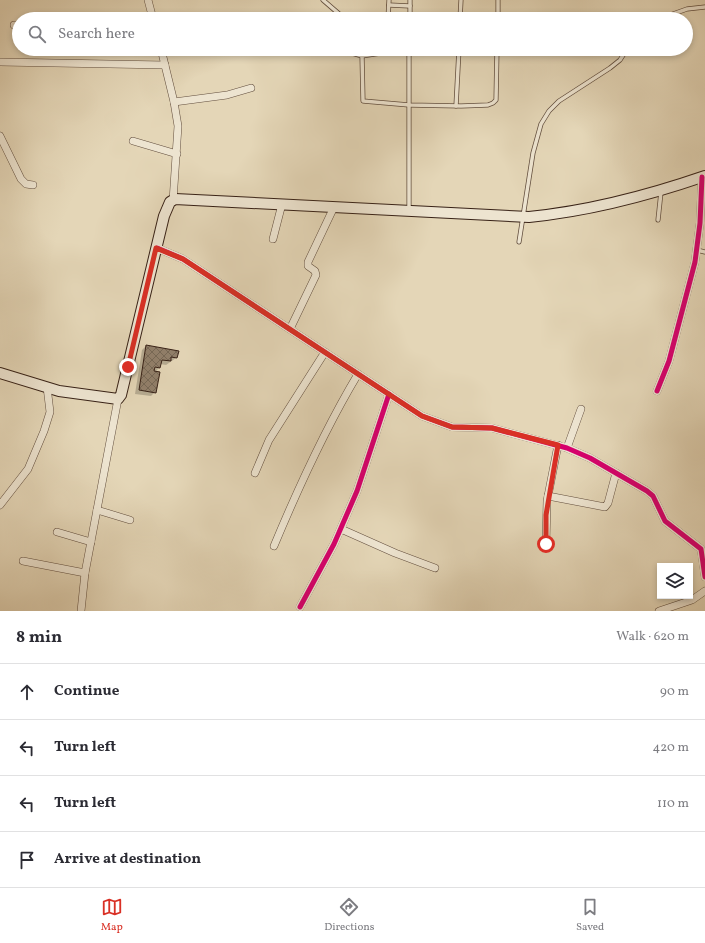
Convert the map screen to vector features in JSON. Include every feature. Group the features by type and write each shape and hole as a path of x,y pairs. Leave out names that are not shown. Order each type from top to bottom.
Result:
{"main road":[{"path":"0,373 59,391 118,399 121,395 164,216 172,200 179,199 409,210 523,217 567,213 611,205 703,177"}],"street":[{"path":"148,0 151,12"},
{"path":"163,56 174,102 178,126 177,154 172,200"},
{"path":"0,62 165,65"},
{"path":"174,102 227,96 251,88"},
{"path":"0,136 21,179 26,184 33,185"},
{"path":"133,142 177,154"},
{"path":"657,392 669,361 690,284 697,250 703,177"},
{"path":"273,238 282,204"},
{"path":"290,329 316,275 315,271 308,266 308,262 334,207"},
{"path":"156,248 183,259 422,416 445,425 462,428 492,428 558,445 590,458 648,491 653,496 664,521 696,545 703,553 705,577"},
{"path":"255,473 266,445 325,352"},
{"path":"274,546 315,452 358,374"},
{"path":"0,506 28,469 44,431 50,412 47,387"},
{"path":"300,607 341,529 365,470 389,394"},
{"path":"81,611 85,573 118,399"},
{"path":"567,448 581,409"},
{"path":"546,544 546,515 548,496 558,445"},
{"path":"548,496 605,507 608,503 616,473"},
{"path":"97,510 130,520"},
{"path":"341,529 395,553 435,568"},
{"path":"57,532 91,542"},
{"path":"23,561 85,573"},
{"path":"659,611 692,600 705,591"}],"lane":[{"path":"323,0 337,12"},
{"path":"388,12 389,0"},
{"path":"410,0 410,12"},
{"path":"460,12 461,0"},
{"path":"498,0 498,12"},
{"path":"388,5 410,6"},
{"path":"677,12 687,8 705,7"},
{"path":"362,56 363,101 409,105 456,106 488,105 496,100 498,56"},
{"path":"409,56 409,210"},
{"path":"456,106 459,56"},
{"path":"519,242 537,133 549,111 559,101 578,87 615,64 621,56"},
{"path":"658,220 661,191"},
{"path":"697,250 705,252"}],"building":[{"path":"146,345 179,351 177,358 171,357 171,361 162,360 160,368 155,367 154,371 160,372 156,393 139,390"}],"cycle path":[{"path":"657,391 669,361 695,262 700,223 702,177"},
{"path":"157,248 183,259 422,416 452,427 492,428 567,448 590,458 647,491 653,496 665,521 701,549 705,577"},
{"path":"300,607 334,544 357,491 389,394"}],"route":[{"path":"128,367 156,248 183,259 422,416 452,427 492,428 558,445 546,515 546,544"}]}
